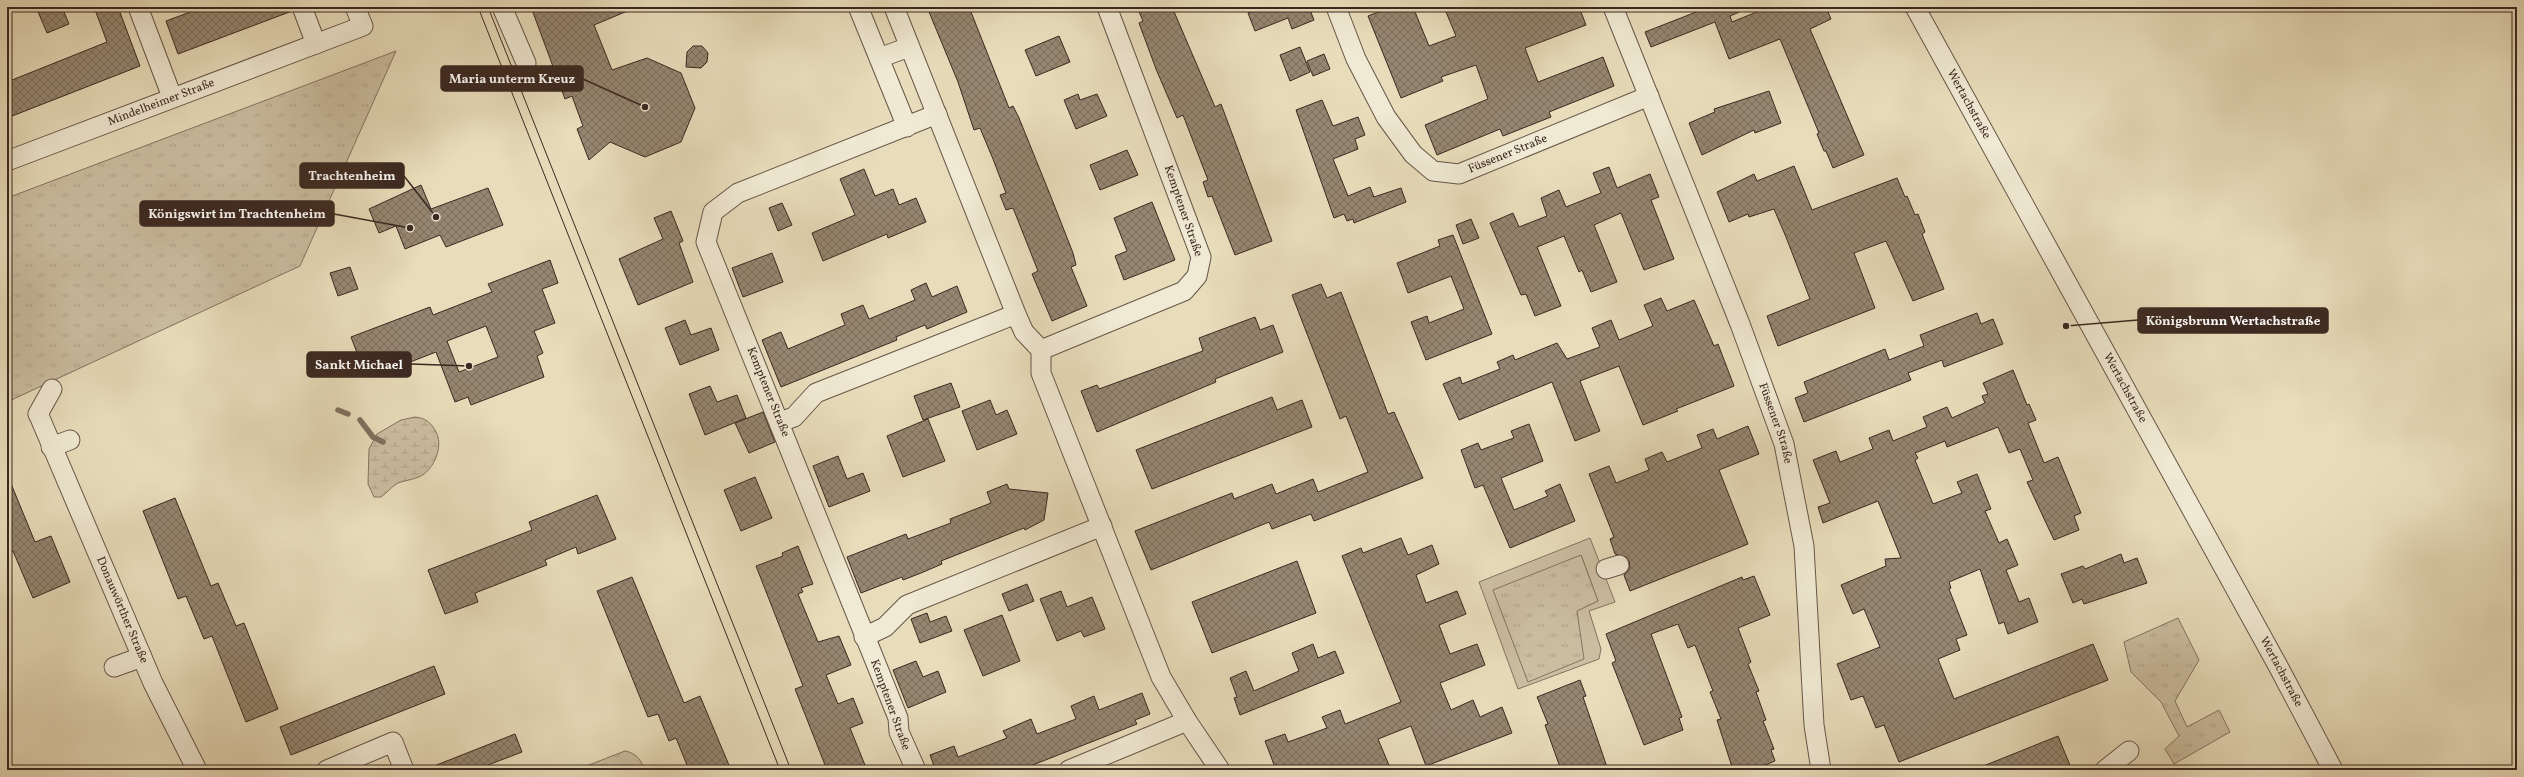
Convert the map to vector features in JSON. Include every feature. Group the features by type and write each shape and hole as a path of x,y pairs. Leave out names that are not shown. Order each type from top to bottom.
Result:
{"street":[{"path":"138,7 172,98"},
{"path":"302,7 316,44"},
{"name":"Mindelheimer Straße","path":"7,161 363,26 355,7"},
{"path":"502,7 526,63"},
{"path":"894,7 1016,314 1024,332 1041,350 1041,374 1161,677 1187,721 1220,770"},
{"name":"Kemptener Straße","path":"1041,350 1184,291 1197,276 1201,257 1107,7"},
{"name":"Füssener Straße","path":"1336,7 1356,60 1386,117 1413,154 1433,171 1459,174 1649,96"},
{"name":"Füssener Straße","path":"1613,7 1751,354 1784,444 1804,546 1814,725 1821,770"},
{"name":"Wertachstraße","path":"1915,7 2274,659 2333,770"},
{"path":"859,9 907,127"},
{"path":"879,58 909,47"},
{"name":"Kemptener Straße","path":"916,770 899,732 898,718 864,637 787,420 706,242 713,212 738,193 937,114"},
{"name":"Kemptener Straße","path":"787,420 816,393 1016,314"},
{"name":"Donauwörther Straße","path":"52,389 38,414 142,657 197,770"},
{"path":"52,447 70,440"},
{"path":"864,637 885,627 907,605 1102,526"},
{"path":"114,666 142,657"},
{"path":"1069,770 1187,721"},
{"path":"327,770 393,742 404,770"},
{"path":"2105,770 2129,751"}],"green space":[{"path":"396,51 300,266 7,402 7,198"},
{"path":"415,417 422,418 427,421 436,432 439,442 435,460 428,470 421,476 398,483 381,497 374,497 368,484 369,449 377,434 401,420"},
{"path":"1590,538 1615,602 1589,611 1601,649 1599,659 1518,689 1479,582","holes":["1581,555 1598,601 1577,610"]},
{"path":"1581,555 1598,601 1577,611 1584,659 1528,682 1493,590"},
{"path":"2178,618 2199,660 2175,701 2187,727 2219,710 2230,732 2174,764 2165,749 2179,736 2161,702 2131,672 2124,642"},
{"path":"625,751 632,753 638,758 645,770 576,770"}],"building":[{"path":"36,7 62,7 69,24 47,33"},
{"path":"94,7 118,7 140,66 7,118 7,82 107,42"},
{"path":"204,7 291,7 292,11 178,54 166,21"},
{"path":"531,7 637,7 594,25 612,70 647,58 681,73 695,108 681,142 645,157 610,142 589,160 577,129 583,126 572,96 565,99"},
{"path":"927,7 969,7 1009,108 1013,106 1019,118 1051,197 1073,253 1076,265 1071,267 1087,306 1052,321 1032,274 1038,271 1019,223 1013,208 1006,210 1000,195 1006,193 993,159 980,128 974,130 958,82"},
{"path":"1137,7 1172,7 1215,107 1221,104 1272,241 1235,255 1212,196 1208,197 1203,182 1208,180 1183,115 1177,118 1156,69 1139,23 1143,21"},
{"path":"1253,7 1314,7 1310,10 1314,20 1292,29 1288,18 1255,31 1248,13 1254,10"},
{"path":"1391,7 1413,7 1429,46 1456,36 1444,7 1579,7 1586,25 1525,48 1538,82 1603,57 1614,86 1549,112 1551,117 1503,136 1500,129 1437,155 1425,125 1488,99 1476,65 1441,77 1443,81 1401,98 1368,16"},
{"path":"1709,7 1751,7 1730,16 1732,22 1769,7 1826,7 1831,19 1810,29 1864,155 1833,168 1817,134 1819,133 1780,39 1729,59 1715,22 1651,47 1645,32"},
{"path":"1059,36 1070,62 1036,76 1025,50"},
{"path":"693,46 702,46 708,53 707,62 701,68 686,67 687,52"},
{"path":"1300,47 1310,72 1290,81 1280,55"},
{"path":"1324,54 1330,69 1313,76 1307,61"},
{"path":"1769,91 1781,123 1755,133 1754,130 1702,155 1689,123 1715,112 1714,109"},
{"path":"1078,94 1080,100 1097,94 1107,116 1076,129 1064,100"},
{"path":"1322,100 1333,126 1358,117 1365,135 1355,139 1358,149 1333,159 1348,196 1370,187 1374,197 1401,188 1406,202 1354,223 1353,219 1347,221 1344,214 1334,218 1296,110"},
{"path":"1127,150 1138,175 1100,190 1090,165"},
{"path":"1794,166 1812,210 1897,178 1915,215 1918,214 1925,232 1922,234 1944,289 1913,301 1886,241 1854,253 1875,308 1778,346 1767,316 1810,299 1786,237 1774,209 1749,217 1748,214 1729,222 1717,192 1754,174 1757,181"},
{"path":"1609,167 1617,188 1650,174 1659,197 1651,200 1674,259 1644,270 1621,213 1594,225 1617,282 1591,292 1582,270 1579,272 1564,236 1537,247 1561,306 1535,316 1526,294 1521,295 1490,223 1513,213 1519,227 1547,216 1541,198 1559,190 1566,207 1601,193 1593,173"},
{"path":"864,169 875,196 893,189 899,205 916,198 926,222 888,238 887,234 823,261 812,233 855,215 840,179"},
{"path":"421,185 431,209 488,188 503,225 446,247 440,235 405,249 396,226 379,233 369,209"},
{"path":"1152,202 1175,260 1124,280 1115,256 1127,251 1114,218"},
{"path":"782,203 792,225 778,231 769,208"},
{"path":"671,211 683,241 679,243 693,282 638,305 619,259 663,239 654,218"},
{"path":"1471,219 1479,238 1463,244 1456,225"},
{"path":"1453,235 1492,334 1426,360 1411,322 1427,316 1429,323 1464,309 1451,276 1408,293 1397,263 1440,246 1438,240"},
{"path":"772,253 783,282 743,297 732,268"},
{"path":"550,260 558,283 542,289 555,323 534,331 543,353 537,356 544,377 471,405 468,397 455,402 436,352 377,375 375,370 365,374 351,337 430,307 433,315 492,292 488,284","holes":["486,326 498,357 459,372 447,341"]},
{"path":"350,267 358,289 338,296 330,273"},
{"path":"926,283 932,297 957,286 967,312 927,329 925,325 910,331 896,337 897,340 781,387 762,340 781,332 788,349 845,325 841,314 863,305 869,319 915,300 911,290"},
{"path":"1321,284 1327,298 1341,292 1388,414 1394,412 1423,478 1314,521 1311,514 1272,529 1269,522 1151,570 1135,531 1232,493 1234,499 1272,484 1276,494 1313,479 1318,492 1368,472 1346,416 1340,419 1292,295"},
{"path":"1661,298 1667,311 1694,300 1714,346 1718,344 1734,386 1676,409 1678,411 1643,425 1619,366 1580,381 1600,431 1575,441 1552,382 1459,420 1443,384 1460,377 1462,384 1500,369 1497,362 1513,355 1515,360 1557,343 1567,359 1600,347 1592,328 1611,320 1619,340 1653,326 1644,305"},
{"path":"1977,313 1981,324 1993,319 2003,344 1944,367 1942,360 1908,373 1911,380 1804,422 1795,398 1808,393 1804,382 1885,349 1889,360 1924,346 1920,335"},
{"path":"1255,317 1260,330 1273,325 1283,352 1215,379 1216,382 1097,432 1081,391 1097,385 1099,389 1203,351 1199,338"},
{"path":"685,320 691,335 711,328 719,350 680,365 665,328"},
{"path":"2013,370 2027,405 2029,404 2036,420 2028,423 2044,463 2058,457 2081,513 2074,516 2079,530 2054,540 2027,482 2033,480 2020,449 2009,453 1998,427 1947,447 1945,441 1915,453 1918,458 1915,460 1933,504 1962,493 1957,482 1977,474 1991,509 1985,511 1999,543 2007,539 2018,565 2006,570 2019,602 2029,598 2038,622 2008,634 2004,622 1999,624 1980,569 1949,582 1951,588 1949,589 1967,635 1956,639 1960,650 1938,659 1954,699 2093,644 2108,680 1899,762 1884,725 1876,728 1863,696 1851,700 1837,664 1880,647 1864,609 1853,614 1841,585 1886,566 1885,559 1901,558 1878,501 1823,523 1818,507 1830,503 1813,460 1836,451 1840,462 1873,449 1869,438 1889,430 1893,441 1927,427 1923,417 1947,407 1952,418 1985,403 1982,396 1988,394 1983,383"},
{"path":"951,383 960,407 923,420 914,396"},
{"path":"710,386 717,402 737,395 746,418 705,435 689,394"},
{"path":"1272,397 1277,410 1302,400 1312,427 1152,489 1136,450"},
{"path":"990,400 996,415 1007,410 1017,434 977,450 962,411"},
{"path":"763,412 775,442 749,453 735,423"},
{"path":"928,419 945,461 903,477 887,436"},
{"path":"1529,424 1543,461 1501,478 1514,510 1548,496 1545,491 1560,484 1575,521 1510,548 1483,485 1475,488 1461,450 1478,443 1481,450 1514,438 1511,431"},
{"path":"1748,426 1759,454 1719,470 1748,544 1630,591 1624,575 1630,568 1629,561 1626,557 1615,554 1610,539 1614,537 1589,474 1609,466 1616,483 1649,470 1645,459 1662,452 1667,462 1702,448 1697,435 1713,429 1717,439"},
{"path":"838,456 847,479 863,473 870,491 829,507 813,466"},
{"path":"7,474 35,542 51,536 70,582 33,598 13,551 7,554"},
{"path":"755,477 772,518 741,531 724,490"},
{"path":"1007,484 1009,489 1048,493 1044,520 1025,530 1024,528 941,561 942,564 921,573 903,580 902,577 861,593 847,557 906,534 908,539 951,523 950,519 991,503 987,492"},
{"path":"597,495 616,539 578,554 576,547 545,560 547,565 475,593 478,602 445,614 428,570 532,530 529,522"},
{"path":"175,498 211,586 218,583 236,626 244,623 278,709 246,722 212,636 204,639 186,596 178,599 143,511"},
{"path":"1401,538 1408,555 1432,545 1439,564 1416,575 1426,603 1457,591 1466,614 1439,625 1450,654 1477,644 1485,665 1440,683 1451,710 1473,700 1480,717 1502,707 1512,733 1426,766 1411,726 1378,739 1391,770 1276,770 1265,741 1285,734 1288,742 1327,728 1322,717 1340,710 1345,724 1401,702 1342,556 1361,548 1363,553"},
{"path":"798,546 813,584 801,588 803,592 798,594 818,642 839,636 851,665 826,675 838,704 853,698 863,723 850,728 867,770 827,770 795,689 803,686 756,566 783,556 782,553"},
{"path":"2121,554 2124,563 2137,558 2147,583 2084,604 2082,599 2073,603 2061,574 2083,566 2085,569"},
{"path":"1297,561 1316,613 1212,653 1192,602"},
{"path":"1754,576 1770,615 1738,628 1751,662 1748,664 1759,691 1756,692 1766,720 1763,721 1774,749 1771,750 1775,761 1753,770 1733,770 1717,720 1721,719 1710,692 1713,691 1695,645 1688,648 1678,624 1651,634 1682,717 1679,718 1683,730 1644,745 1612,663 1616,661 1606,634 1742,577 1743,580"},
{"path":"632,577 684,703 700,696 731,770 689,770 676,738 669,741 658,714 648,717 597,591"},
{"path":"1027,584 1034,601 1009,611 1002,594"},
{"path":"1061,591 1067,607 1092,597 1105,629 1084,637 1081,631 1057,641 1040,599"},
{"path":"927,613 930,622 946,616 952,631 920,643 911,619"},
{"path":"1002,615 1020,661 983,676 964,630"},
{"path":"1313,644 1318,658 1335,651 1344,673 1240,715 1234,698 1237,697 1230,678 1246,671 1254,691 1299,671 1292,653"},
{"path":"916,661 923,677 938,671 946,692 908,708 893,670"},
{"path":"434,666 445,694 291,755 280,727"},
{"path":"1580,680 1586,696 1583,697 1608,770 1561,770 1545,725 1548,724 1537,697"},
{"path":"1142,693 1150,714 1135,720 1137,724 1020,770 927,770 934,766 930,755 954,746 958,757 1007,738 1003,731 1031,719 1037,734 1076,719 1071,706 1094,696 1099,710"},
{"path":"515,734 522,752 475,770 424,770"},
{"path":"2058,736 2072,770 1976,769"}],"waterway":[{"path":"338,410 348,414"},
{"path":"360,420 373,437 383,442"}],"tram line":[{"path":"478,7 780,770"},
{"path":"488,7 791,770"}],"place":[{"name":"Maria unterm Kreuz","path":"645,107"},
{"name":"Trachtenheim","path":"436,217"},
{"name":"Königswirt im Trachtenheim","path":"410,228"},
{"name":"Königsbrunn Wertachstraße","path":"2066,326"},
{"name":"Sankt Michael","path":"469,366"}]}
